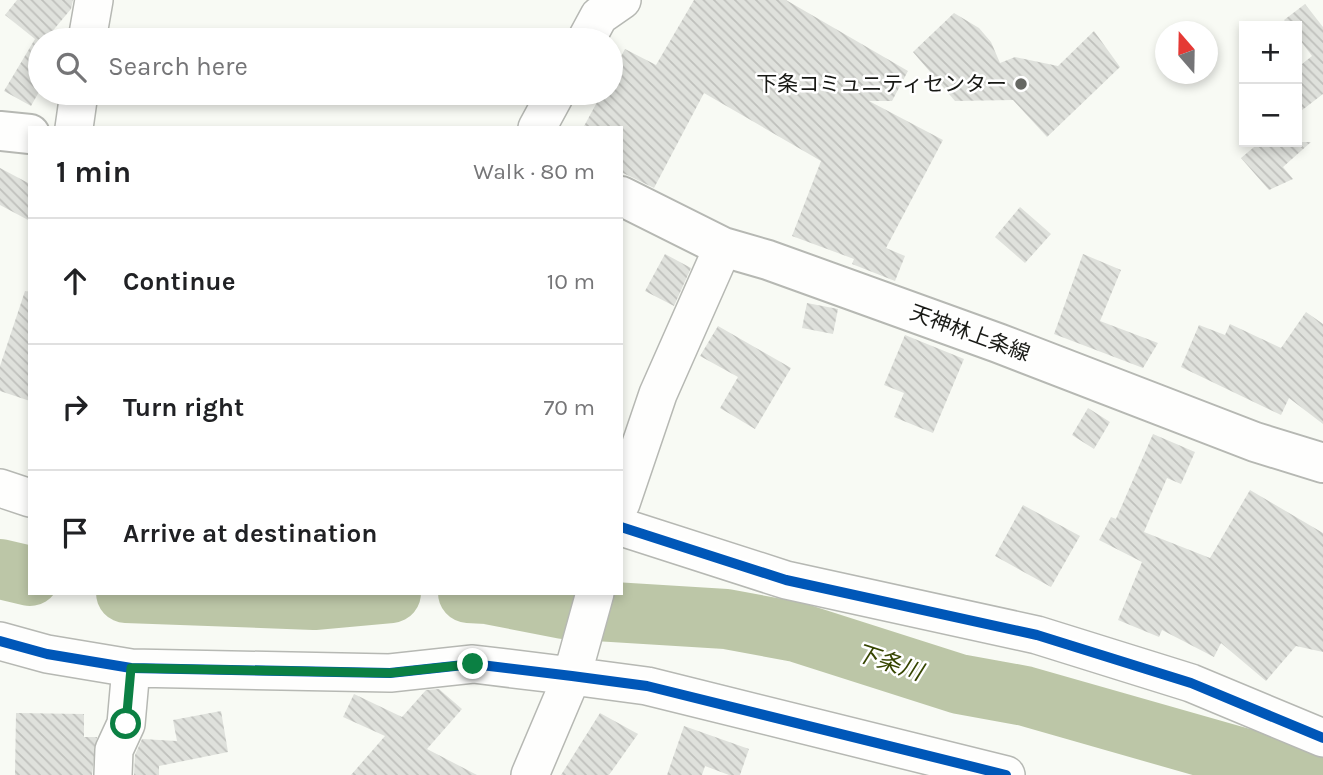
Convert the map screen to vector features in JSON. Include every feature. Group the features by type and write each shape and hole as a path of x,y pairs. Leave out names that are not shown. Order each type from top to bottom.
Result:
{"main road":[{"path":"0,131 28,134"},
{"name":"天神林上条線","path":"623,197 723,247 768,260 985,338 1255,442 1323,463"}],"street":[{"path":"90,28 94,0"},
{"path":"592,28 599,16 622,0"},
{"path":"74,126 77,105"},
{"path":"538,126 549,105"},
{"path":"623,497 658,394 723,247"},
{"path":"0,488 28,497"},
{"path":"623,528 786,580 1037,635 1191,682 1323,738"},
{"path":"530,775 572,676 594,595"},
{"path":"0,641 47,654 131,668 390,673 473,664 572,676 647,686 1006,775"},
{"path":"113,775 114,750 126,724 131,668"}],"building":[{"path":"17,0 73,0 71,9 55,28 28,28 28,33 5,15"},
{"path":"694,0 786,0 908,71 892,101 869,101 943,140 886,248 905,256 895,281 852,264 854,259 792,236 821,161 704,93 654,188 623,173 623,126 584,126 595,105 623,105 625,49 656,65"},
{"path":"1305,4 1323,27 1323,94 1302,110 1302,64 1312,56 1302,43 1302,21 1284,20"},
{"name":"下条コミュニティセンター","path":"954,13 979,28 991,42 1000,63 1015,57 1058,66 1094,31 1120,67 1047,137 1013,100 955,101 913,52"},
{"path":"28,51 28,104 4,91"},
{"path":"1302,142 1311,142 1283,167 1293,179 1269,190 1241,158 1254,147 1302,147"},
{"path":"0,168 28,183 28,220 0,205"},
{"path":"1020,207 1051,234 1025,263 995,237"},
{"path":"665,254 691,268 674,306 645,291"},
{"path":"1083,254 1121,270 1100,321 1158,343 1143,368 1054,334"},
{"path":"25,291 28,292 28,400 0,391 0,366"},
{"path":"807,303 838,309 833,334 802,328"},
{"path":"1306,312 1323,324 1323,424 1289,398 1281,415 1181,367 1199,325 1225,335 1230,324 1281,348"},
{"path":"718,326 791,368 755,429 720,408 738,377 700,356"},
{"path":"905,335 964,359 933,433 894,417 904,393 884,385"},
{"path":"1088,408 1110,422 1094,449 1072,435"},
{"path":"1153,434 1195,452 1181,484 1167,478 1144,532 1210,558 1250,490 1323,533 1323,652 1296,646 1266,681 1221,643 1214,657 1162,630 1159,637 1118,620 1142,562 1099,540 1111,517 1116,519"},
{"path":"1023,505 1080,536 1051,587 995,556"},
{"path":"439,689 462,709 427,749 477,775 351,775 385,736 343,717 354,694 402,717 426,690"},
{"path":"221,711 228,752 159,766 159,775 134,775 135,755 142,739 177,741 173,720"},
{"path":"16,713 84,714 84,737 97,737 92,775 15,775"},
{"path":"600,713 638,734 609,775 561,775"},
{"path":"684,726 749,749 740,775 729,775 705,766 702,775 667,775"}],"waterway":[{"name":"下条川","path":"0,569 28,576"},
{"name":"下条川","path":"180,595 314,600 369,595"},
{"name":"下条川","path":"492,595 564,609 726,619 796,632 959,684 1025,696 1302,775"}],"cycle path":[{"path":"623,528 786,580 1037,635 1191,683 1323,738"},
{"path":"0,641 47,654 131,668 390,673 473,664 572,676 647,686 1006,775"}],"place":[{"name":"下条コミュニティセンター","path":"1021,84"}],"route":[{"path":"126,724 131,668 390,673 473,664"}]}
